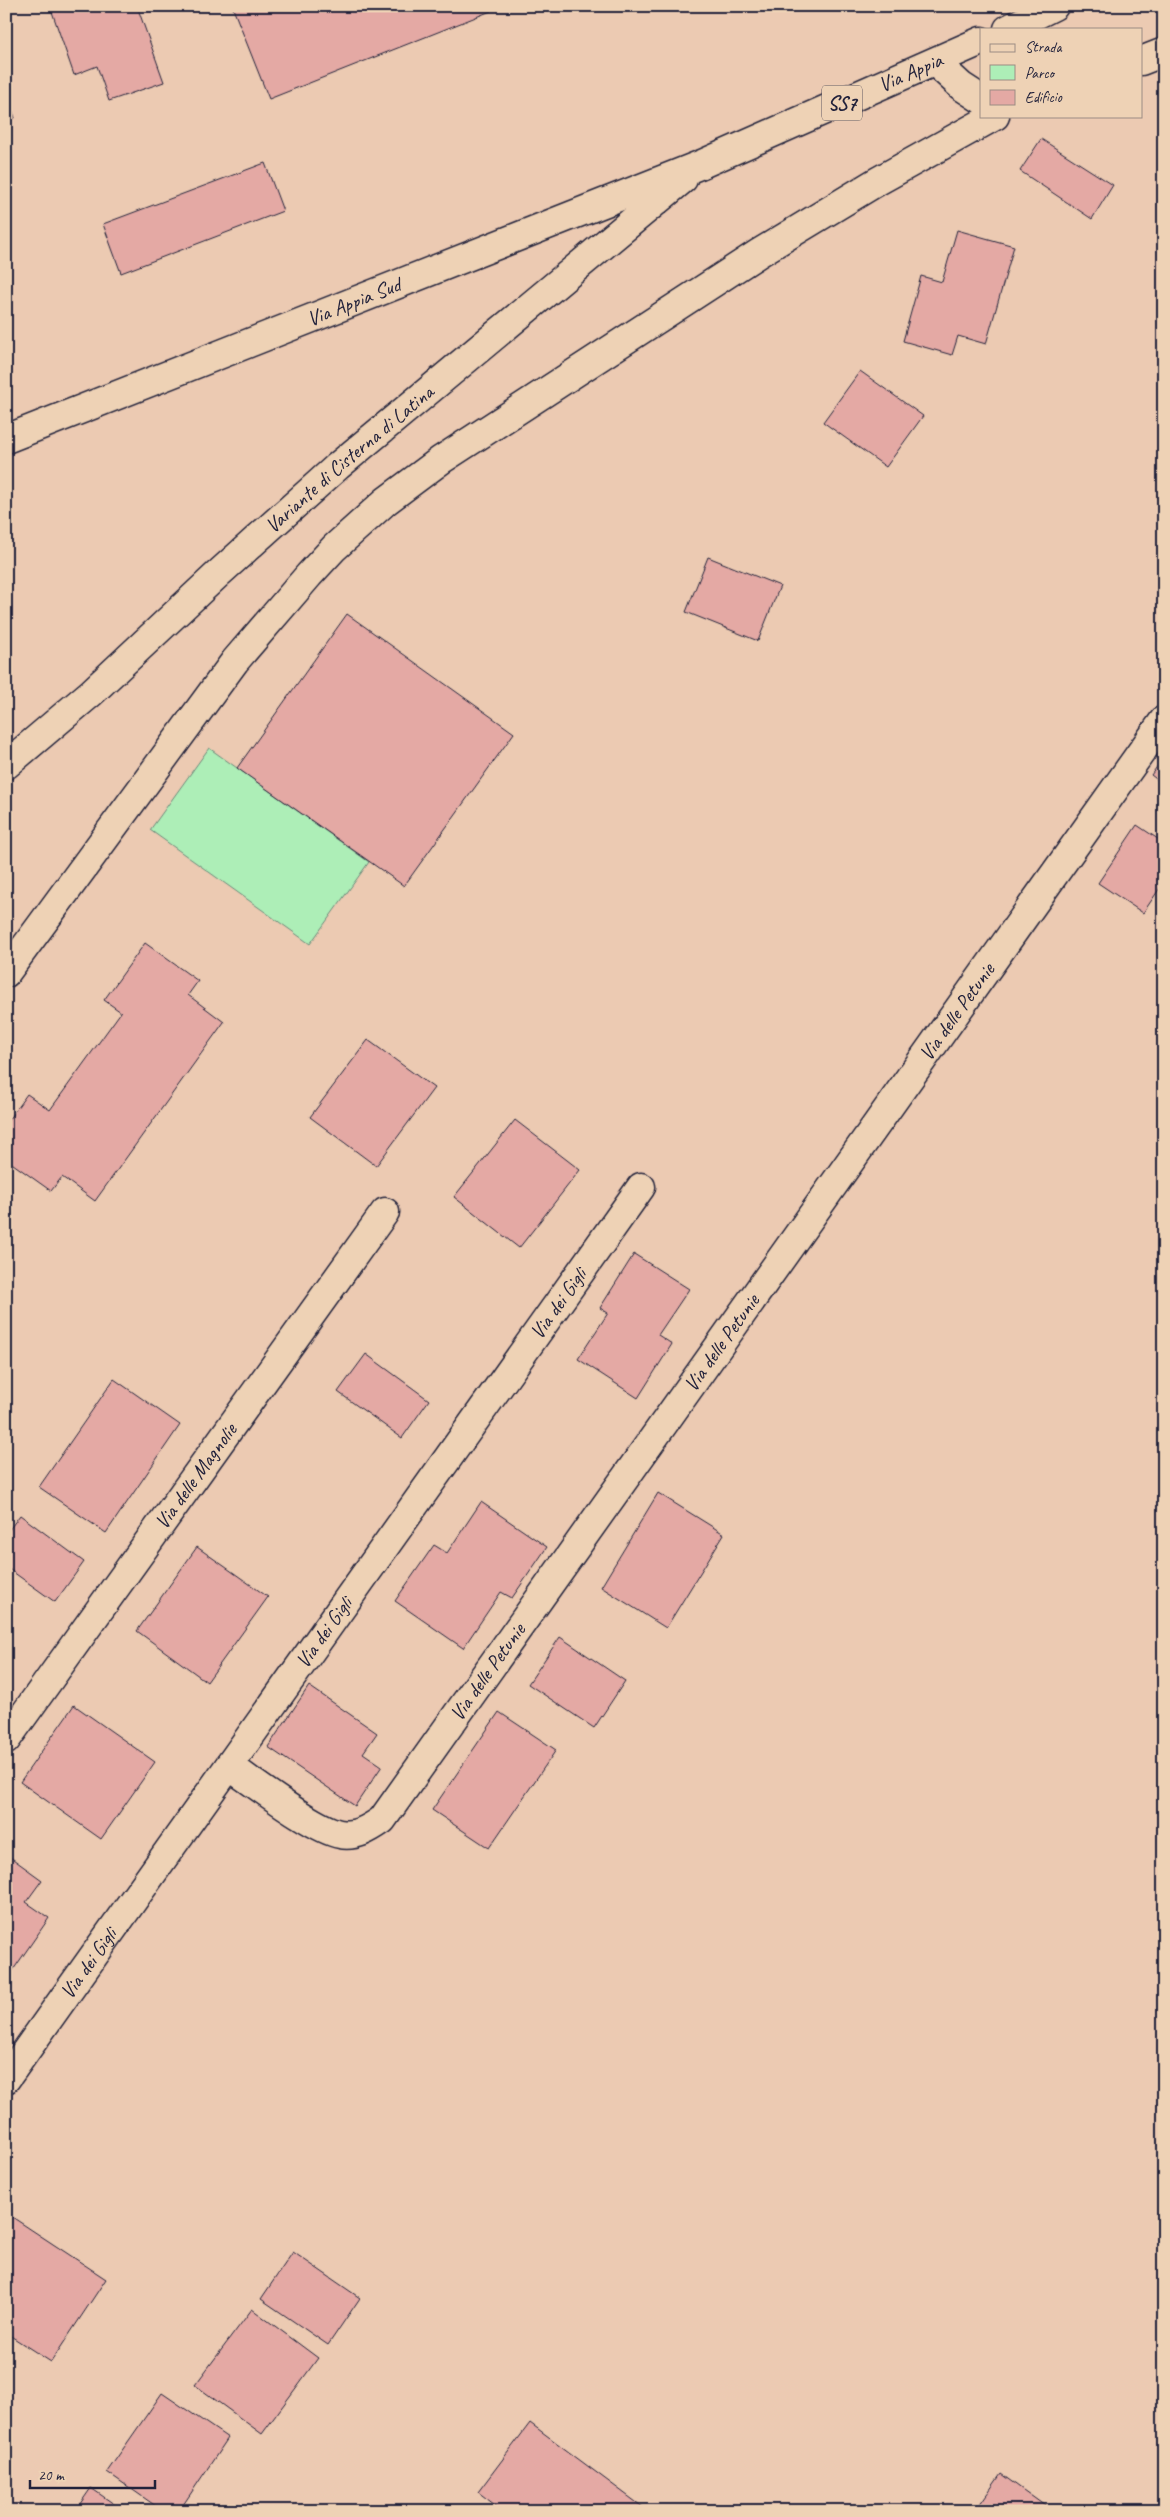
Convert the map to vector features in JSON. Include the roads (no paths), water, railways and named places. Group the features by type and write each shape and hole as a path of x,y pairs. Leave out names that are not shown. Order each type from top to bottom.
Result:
{"street":[{"path":"1010,28 1054,6"},
{"name":"Via Appia","path":"702,164 936,63 980,41"},
{"path":"1142,61 1164,52"},
{"path":"936,63 961,86 980,98"},
{"path":"6,973 235,661 309,574 366,519 440,460 759,253 878,181 991,118"},
{"name":"Via Appia Sud","path":"6,439 702,164"},
{"name":"Variante di Cisterna di Latina","path":"6,765 91,693 196,593 332,472 702,164"},
{"path":"6,750 91,693"},
{"path":"6,780 91,693"},
{"name":"Via delle Petunie","path":"229,1766 314,1823 340,1834 361,1832 382,1820 1164,720"},
{"name":"Via dei Gigli","path":"6,2079 641,1187"},
{"name":"Via delle Magnolie","path":"6,1740 384,1212"}]}
